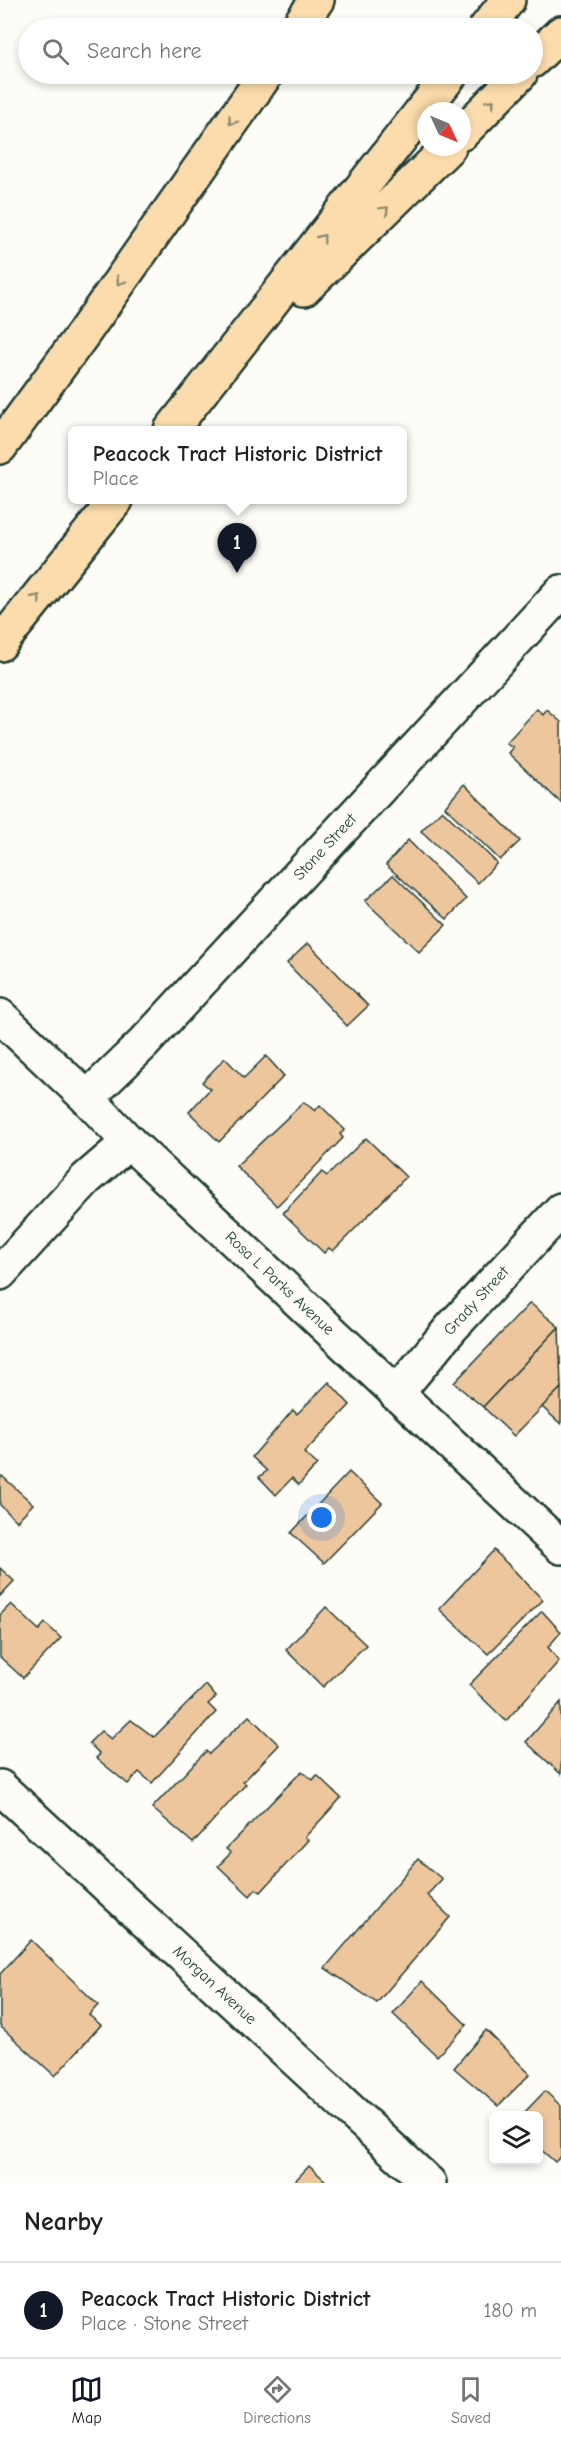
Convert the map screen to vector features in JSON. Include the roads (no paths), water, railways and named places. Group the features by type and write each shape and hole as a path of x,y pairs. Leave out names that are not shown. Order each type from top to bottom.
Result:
{"highway":[{"path":"304,18 317,0"},
{"path":"494,18 508,0"},
{"path":"543,50 561,33"},
{"path":"0,447 83,334 259,84"},
{"path":"174,426 443,84"},
{"path":"471,125 510,84"},
{"path":"209,383 440,156"},
{"path":"0,644 113,504"}],"street":[{"name":"Stone Street","path":"87,1098 151,1035 561,592"},
{"name":"Rosa L Parks Avenue","path":"0,1017 87,1098 129,1142 561,1547"},
{"path":"0,1273 86,1179 129,1142"},
{"name":"Grady Street","path":"396,1394 452,1327 561,1210"},
{"name":"Morgan Avenue","path":"0,1787 429,2183"}],"place":[{"name":"Peacock Tract Historic District","path":"237,573"}]}
